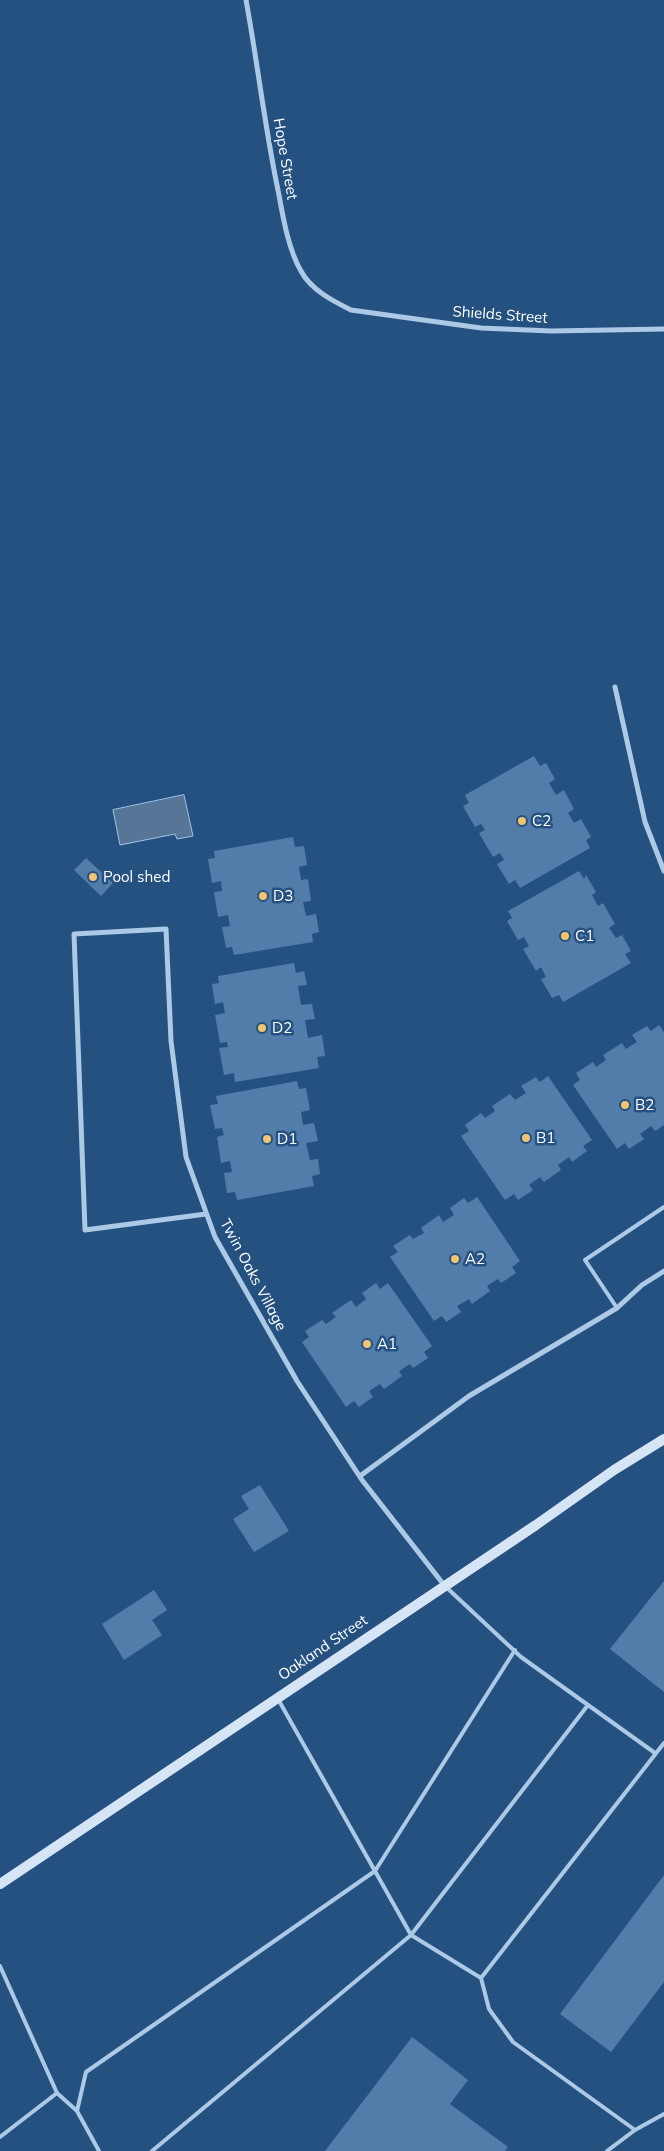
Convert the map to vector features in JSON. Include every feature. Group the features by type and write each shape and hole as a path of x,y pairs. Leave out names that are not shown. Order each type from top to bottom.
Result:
{"main road":[{"name":"Oakland Street","path":"0,1884 536,1525 614,1470 664,1439"}],"street":[{"name":"Hope Street","path":"246,0 272,166 291,244 301,272 317,290 337,303"},
{"name":"Shields Street","path":"337,303 351,310 481,328 551,331 664,329"},
{"path":"615,687 645,822 664,870"},
{"name":"Twin Oaks Village","path":"206,1214 86,1230 74,934 166,929 171,1040 186,1157 215,1237 297,1381 360,1476 444,1585"},
{"path":"360,1476 469,1396 617,1308 642,1285 664,1271"}],"lane":[{"path":"617,1308 585,1260 664,1207"},
{"path":"444,1585 515,1650 655,1753"},
{"path":"77,2111 86,2072 375,1871 515,1650"},
{"path":"277,1698 411,1935 481,1978 489,2008 514,2042 635,2130"},
{"path":"152,2151 411,1935 588,1705"},
{"path":"481,1978 664,1743"},
{"path":"0,1966 57,2093 77,2111 99,2151"},
{"path":"0,2137 57,2093"},
{"path":"607,2151 635,2130 664,2114"}],"water":[{"path":"184,795 193,836 177,839 175,834 120,845 113,810"}],"building":[{"name":"C2","path":"534,756 540,766 546,763 555,779 549,783 556,795 564,790 574,809 568,813 574,823 581,819 591,837 586,840 590,848 520,888 515,880 509,884 497,864 504,860 500,853 493,857 479,833 485,830 481,824 475,827 463,806 469,803 465,795"},
{"name":"D3","path":"293,837 295,847 304,846 307,865 299,867 301,880 308,879 311,901 303,902 306,916 316,914 319,932 312,934 313,942 234,955 232,947 226,948 222,927 230,926 228,915 218,917 214,892 222,891 221,881 212,883 208,859 215,858 214,851"},
{"name":"Pool shed","path":"86,858 113,883 101,896 74,870"},
{"name":"C1","path":"579,871 584,879 586,875 596,892 592,895 598,906 603,903 615,924 609,928 616,938 622,935 631,951 625,954 631,963 563,1002 559,995 552,998 541,979 546,977 541,967 536,971 523,949 529,946 524,937 518,940 507,921 512,918 508,911"},
{"name":"D2","path":"294,963 296,973 304,971 307,985 298,986 301,1005 312,1004 315,1019 305,1020 308,1038 322,1035 325,1056 317,1057 319,1068 235,1082 234,1073 224,1075 219,1048 228,1047 227,1042 220,1043 215,1015 225,1013 223,1002 215,1004 212,984 219,983 218,976"},
{"name":"B2","path":"659,1025 664,1032 664,1125 655,1131 651,1126 640,1134 644,1139 629,1149 625,1143 617,1149 573,1085 580,1080 576,1073 593,1062 596,1067 606,1060 603,1055 622,1043 626,1049 637,1042 632,1035 647,1026 651,1031"},
{"name":"B1","path":"548,1076 592,1140 583,1146 587,1151 572,1162 569,1157 558,1165 561,1170 544,1182 540,1177 529,1185 533,1190 518,1200 514,1194 505,1200 461,1136 469,1131 465,1125 481,1113 485,1118 495,1111 492,1106 510,1094 515,1100 526,1093 521,1086 536,1077 540,1082"},
{"name":"D1","path":"297,1081 299,1089 306,1088 310,1110 301,1112 303,1125 314,1123 318,1141 306,1143 310,1160 318,1159 320,1174 312,1176 314,1186 237,1200 235,1192 227,1193 224,1173 232,1172 230,1161 221,1163 217,1137 224,1135 222,1128 215,1129 210,1105 218,1104 216,1096"},
{"name":"A2","path":"477,1197 520,1261 512,1267 516,1273 501,1283 498,1279 487,1286 490,1291 472,1304 469,1299 457,1306 461,1312 446,1322 442,1316 434,1321 390,1257 398,1252 393,1246 410,1235 413,1239 424,1233 421,1228 439,1215 443,1222 454,1215 450,1208 464,1198 468,1203"},
{"name":"A1","path":"376,1283 380,1289 388,1283 432,1346 424,1352 428,1358 413,1368 410,1364 399,1371 402,1376 384,1389 380,1384 369,1391 373,1397 359,1407 354,1401 346,1407 302,1342 309,1337 305,1331 322,1320 326,1324 336,1317 332,1313 351,1300 356,1307 366,1299 362,1293"},
{"path":"260,1485 289,1531 254,1552 233,1519 249,1509 241,1496"},
{"path":"664,1581 664,1692 610,1649"},
{"path":"154,1590 167,1610 152,1620 162,1635 124,1660 102,1624"},
{"path":"664,1875 664,1982 611,2052 560,2014"},
{"path":"412,2037 468,2080 450,2104 508,2147 505,2151 325,2151"}],"place":[{"name":"C2","path":"522,821"},
{"name":"Pool shed","path":"93,877"},
{"name":"D3","path":"263,896"},
{"name":"C1","path":"565,936"},
{"name":"D2","path":"262,1028"},
{"name":"B2","path":"625,1105"},
{"name":"B1","path":"526,1138"},
{"name":"D1","path":"267,1139"},
{"name":"A2","path":"455,1259"},
{"name":"A1","path":"367,1344"}]}
